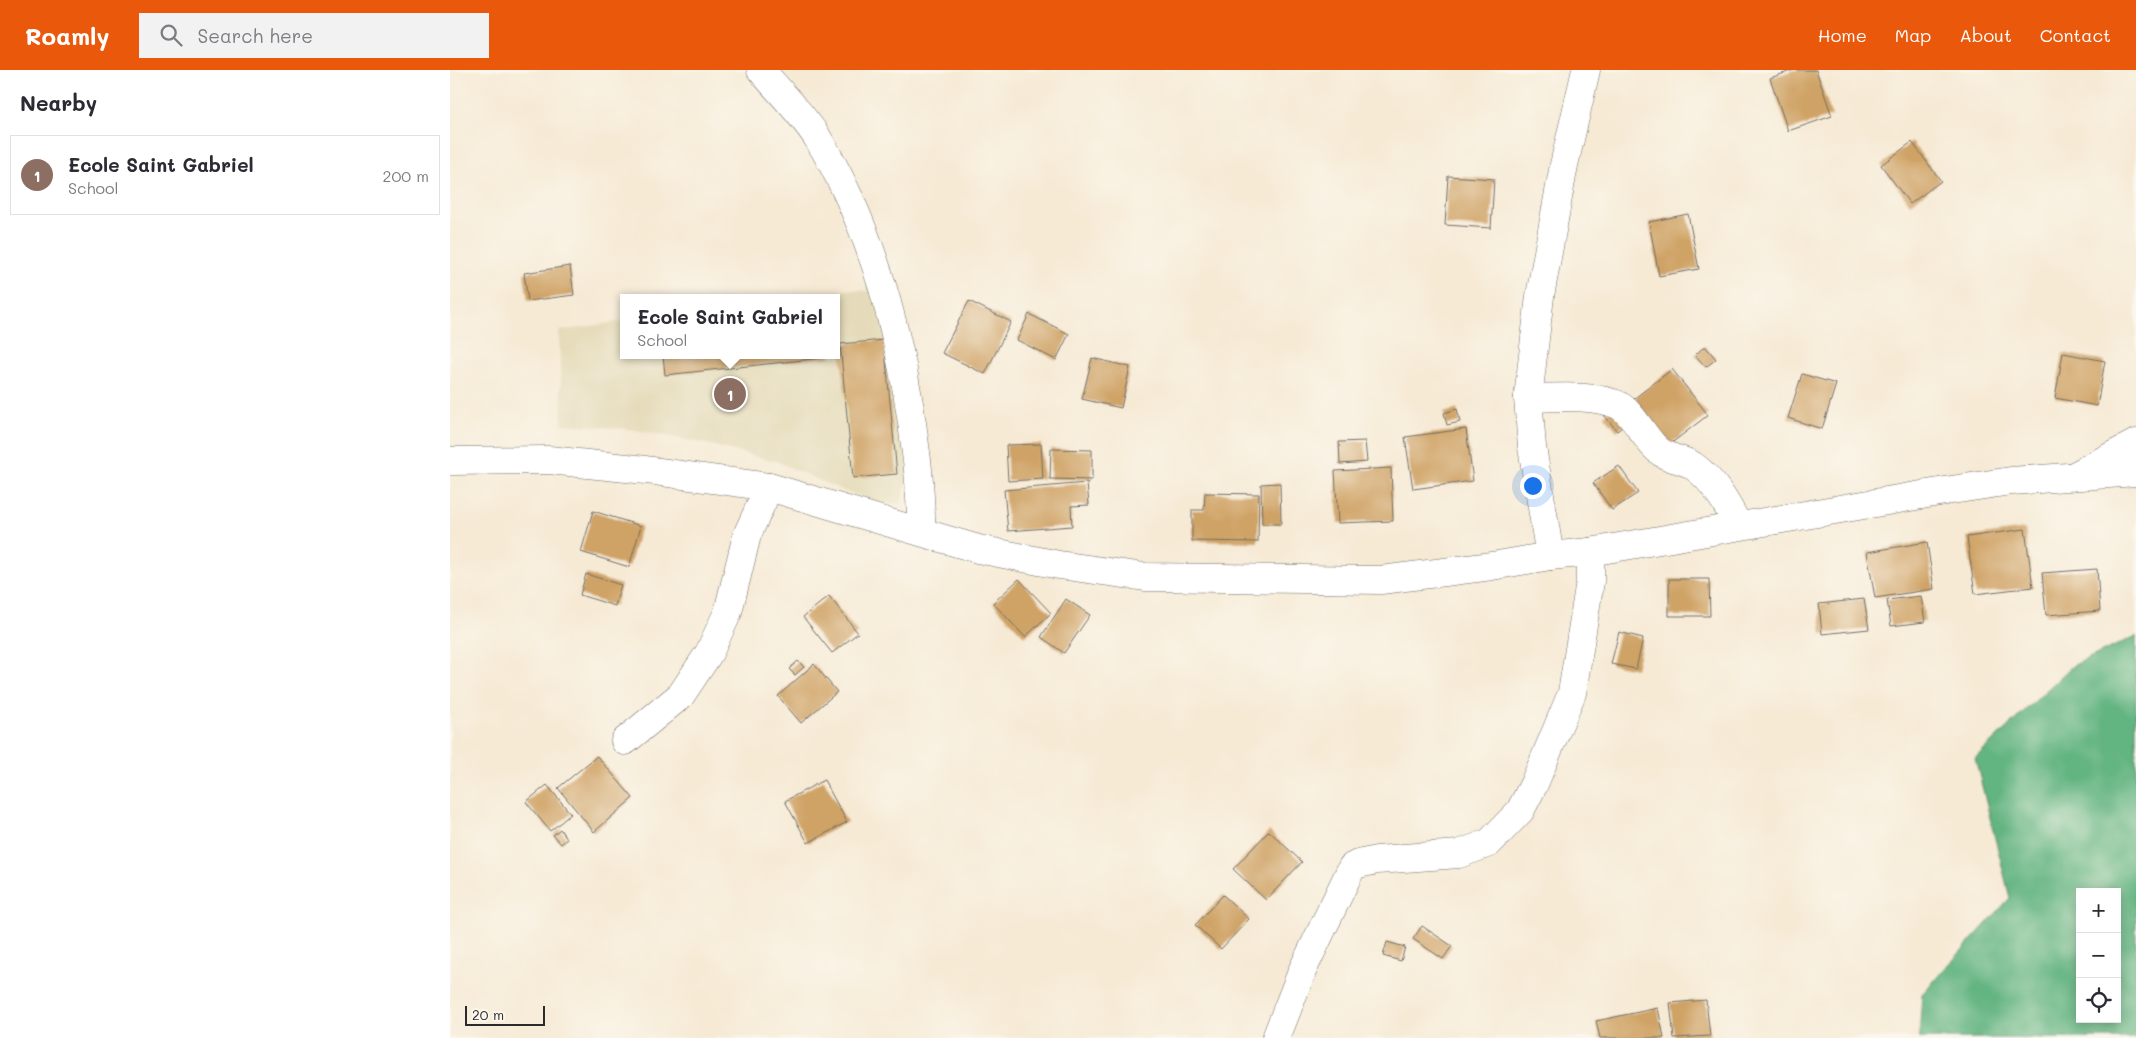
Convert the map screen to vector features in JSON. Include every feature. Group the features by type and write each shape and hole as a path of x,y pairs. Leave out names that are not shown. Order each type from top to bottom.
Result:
{"street":[{"path":"761,70 816,136 845,188 871,253 902,358 917,454 922,532"},
{"path":"1550,556 1532,446 1528,398 1540,296 1564,165 1586,70"},
{"path":"1528,398 1579,398 1619,405 1665,456 1691,465 1706,478 1726,501 1738,525"},
{"path":"2074,476 2136,444"},
{"path":"450,461 549,460 646,470 769,487 978,549 1059,565 1145,577 1381,580 1590,552 1738,525 2011,481 2136,472"},
{"path":"625,741 681,695 709,653 728,612 747,535 769,487"},
{"path":"1276,1038 1303,969 1352,867 1378,860 1459,854 1488,843 1520,811 1534,784 1572,693 1590,581 1590,552"}],"shaded area":[{"path":"847,290 873,291 896,365 908,476 901,505 879,502 844,491 778,462 699,442 629,429 562,424 559,331 620,322 620,359 840,359 840,294 819,294"}],"green space":[{"path":"2136,636 2136,1038 1919,1038 1922,994 2010,898 1975,758 2072,666"}],"building":[{"path":"1794,70 1816,70 1832,116 1788,131 1770,78"},
{"path":"1912,142 1941,181 1910,204 1881,165"},
{"path":"1448,176 1494,179 1491,228 1445,225"},
{"path":"1688,214 1699,269 1659,276 1649,222"},
{"path":"570,266 574,295 528,301 524,273"},
{"path":"969,301 1011,322 985,374 942,353"},
{"path":"1029,314 1069,334 1056,360 1017,340"},
{"path":"884,340 897,474 853,478 840,344"},
{"path":"1705,346 1716,359 1706,367 1695,355"},
{"path":"2063,353 2105,361 2097,406 2055,398"},
{"path":"1092,358 1130,367 1121,408 1082,399"},
{"path":"663,359 813,359 665,375"},
{"path":"1672,369 1708,415 1665,448 1630,402"},
{"path":"1802,374 1836,384 1822,429 1788,418"},
{"path":"1614,408 1626,424 1617,431 1604,415"},
{"path":"1457,409 1460,422 1447,425 1444,413"},
{"path":"1466,429 1473,481 1413,489 1405,437"},
{"path":"1365,441 1367,462 1340,464 1339,442"},
{"path":"1041,444 1043,479 1008,481 1006,445"},
{"path":"1051,449 1092,450 1092,480 1050,479"},
{"path":"1619,466 1638,493 1612,510 1593,483"},
{"path":"1391,468 1393,521 1338,523 1335,471"},
{"path":"1087,483 1089,505 1071,506 1072,526 1008,531 1004,490"},
{"path":"1280,483 1281,524 1262,524 1261,484"},
{"path":"1205,493 1259,494 1258,542 1192,541 1192,510 1204,510"},
{"path":"593,511 641,526 629,567 581,552"},
{"path":"2025,529 2033,587 1975,594 1967,537"},
{"path":"1927,542 1934,589 1875,598 1867,552"},
{"path":"2097,569 2100,611 2046,615 2042,573"},
{"path":"586,574 621,585 615,606 580,595"},
{"path":"1019,579 1051,613 1025,637 993,603"},
{"path":"1669,579 1709,579 1710,616 1669,616"},
{"path":"829,596 858,633 832,653 803,617"},
{"path":"1921,596 1925,622 1891,626 1887,600"},
{"path":"1066,599 1090,615 1064,653 1041,637"},
{"path":"1864,599 1869,629 1822,634 1819,604"},
{"path":"1619,632 1643,638 1636,669 1611,664"},
{"path":"798,661 804,667 795,675 789,669"},
{"path":"814,664 837,692 801,723 778,696"},
{"path":"597,756 633,798 594,832 558,788"},
{"path":"824,780 847,822 808,843 785,801"},
{"path":"547,785 571,814 550,831 526,802"},
{"path":"560,829 567,839 561,844 553,835"},
{"path":"1269,831 1302,862 1266,900 1233,869"},
{"path":"1223,895 1249,919 1221,949 1195,925"},
{"path":"1422,926 1452,946 1443,959 1413,939"},
{"path":"1387,942 1405,947 1401,961 1383,956"},
{"path":"1706,1000 1710,1036 1674,1038 1670,1003"},
{"path":"1658,1008 1664,1038 1600,1038 1596,1021"}],"place":[{"name":"Ecole Saint Gabriel","path":"730,394"}]}
